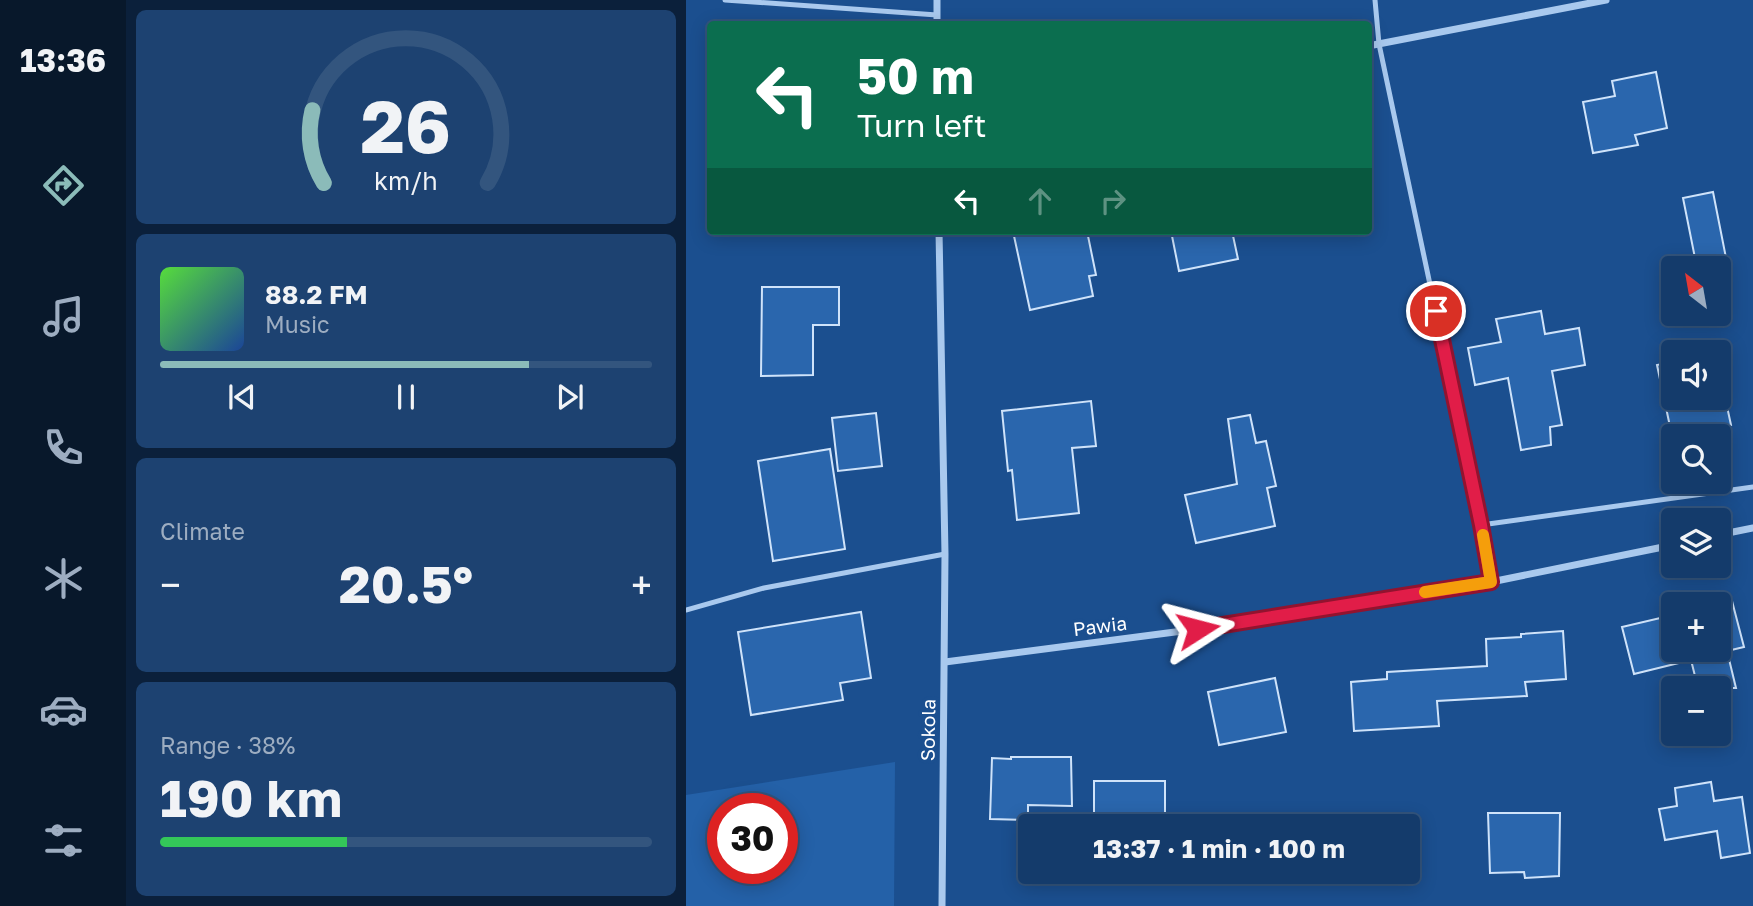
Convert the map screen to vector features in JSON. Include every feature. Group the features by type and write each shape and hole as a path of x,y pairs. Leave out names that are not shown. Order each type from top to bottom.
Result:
{"street":[{"path":"937,0 937,21"},
{"path":"1372,45 1606,0"},
{"name":"Sokola","path":"939,235 945,554 942,906"},
{"path":"1731,532 1753,528"},
{"name":"Pawia","path":"945,662 1198,629 1491,582 1661,547"}],"lane":[{"path":"725,0 937,15"},
{"path":"1375,0 1379,44 1491,582"},
{"path":"1481,525 1753,487"},
{"path":"686,610 764,588 945,554"}],"shaded area":[{"path":"895,762 894,906 686,906 686,795"}],"building":[{"path":"1656,72 1667,128 1635,135 1638,145 1593,153 1583,102 1615,96 1612,81"},
{"path":"1713,192 1726,256 1695,256 1683,198"},
{"path":"1088,235 1096,275 1089,276 1093,296 1030,310 1014,236"},
{"path":"1172,235 1233,235 1238,259 1179,271"},
{"path":"762,287 839,287 839,325 813,325 813,375 761,376"},
{"path":"1541,311 1545,334 1579,328 1585,365 1552,371 1562,425 1550,427 1551,445 1521,450 1508,378 1475,385 1468,348 1501,342 1496,319"},
{"path":"1661,364 1661,384 1657,365"},
{"path":"1091,401 1096,446 1072,448 1079,513 1017,520 1012,470 1008,471 1002,411"},
{"path":"1667,410 1728,410 1731,424 1669,424"},
{"path":"876,413 882,466 838,471 832,418"},
{"path":"1250,415 1256,443 1266,441 1276,486 1267,488 1275,526 1196,543 1185,495 1237,484 1228,419"},
{"path":"830,449 845,549 773,561 758,461"},
{"path":"1731,601 1744,647 1731,650"},
{"path":"861,612 871,678 840,683 843,700 751,715 738,632"},
{"path":"1661,618 1661,662 1683,662 1634,674 1622,627"},
{"path":"1563,631 1566,679 1525,682 1527,696 1437,701 1439,726 1354,731 1351,682 1387,679 1387,672 1487,666 1486,639"},
{"path":"1692,662 1730,662 1736,688 1731,688 1731,676 1695,676"},
{"path":"1275,678 1286,732 1219,745 1208,692"},
{"path":"1071,757 1072,806 1028,805 1028,814 1018,814 1018,820 990,819 992,758"},
{"path":"1094,781 1165,781 1165,814 1094,814"},
{"path":"1711,782 1714,801 1742,797 1750,853 1721,858 1717,831 1665,840 1659,809 1677,806 1675,788"},
{"path":"1488,813 1560,813 1559,876 1525,878 1524,872 1490,873"}],"slow traffic":[{"path":"1425,592 1491,582 1483,535"}],"route":[{"path":"1198,629 1491,582 1436,311"}]}
